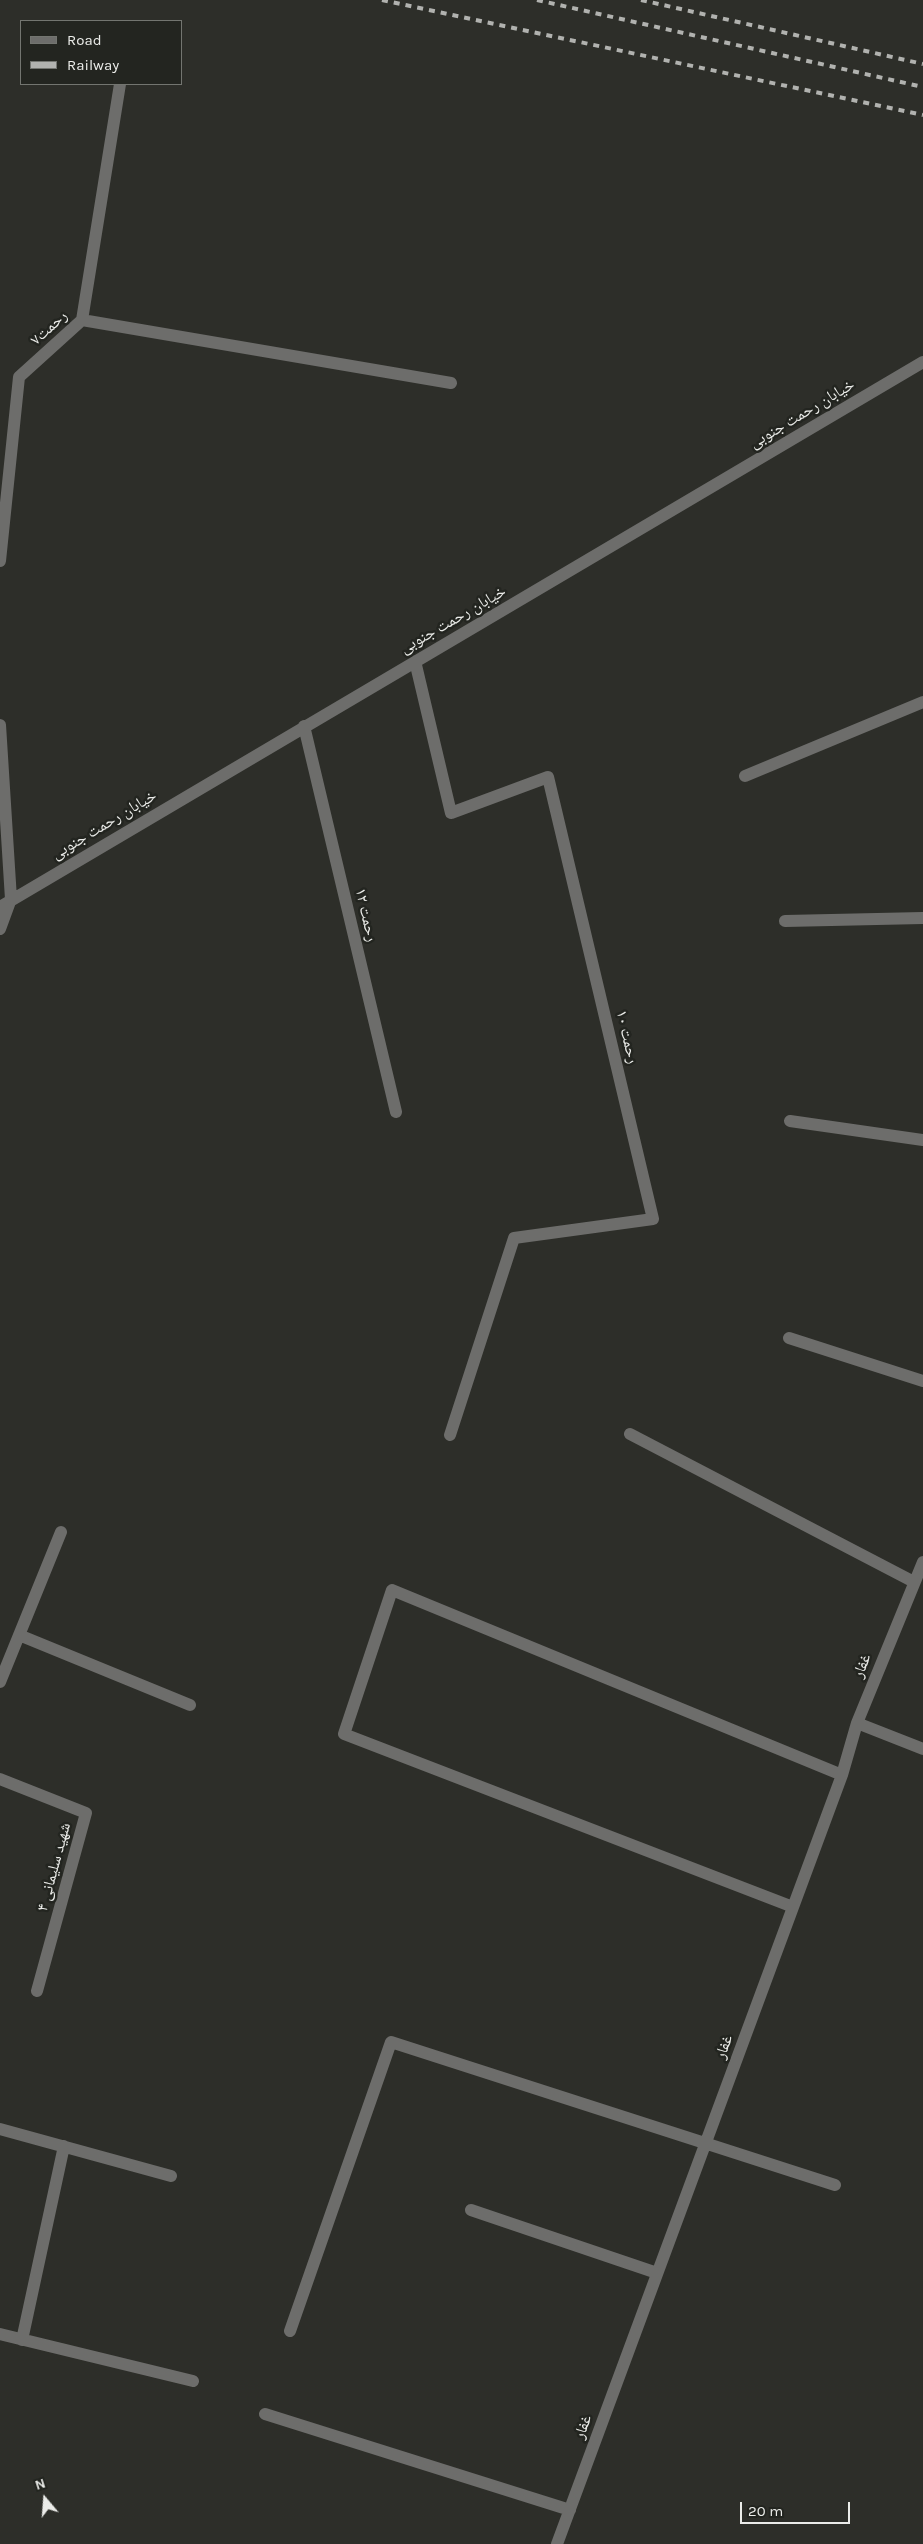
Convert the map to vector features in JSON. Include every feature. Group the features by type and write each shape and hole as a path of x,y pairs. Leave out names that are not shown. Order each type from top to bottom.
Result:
{"street":[{"name":"رحمت۷","path":"0,561 19,377 82,320 120,85"},
{"path":"82,320 451,383"},
{"name":"خیابان رحمت جنوبی","path":"0,907 923,362"},
{"name":"رحمت ۱۰","path":"415,661 451,813 548,777 653,1219 514,1238 450,1435"},
{"path":"745,776 923,702"},
{"path":"0,725 11,899 0,929"},
{"name":"رحمت ۱۲","path":"304,726 396,1112"},
{"path":"785,921 923,918"},
{"path":"790,1121 923,1140"},
{"path":"789,1338 923,1381"},
{"path":"630,1434 914,1582"},
{"path":"0,1682 61,1532"},
{"name":"غفار","path":"557,2544 842,1775 857,1723 923,1562"},
{"path":"793,1907 344,1734 392,1590 842,1775"},
{"path":"20,1635 190,1705"},
{"path":"857,1723 923,1749"},
{"name":"شهید سلیمانی ۴","path":"0,1779 86,1813 37,1990"},
{"path":"290,2331 391,2042 835,2185"},
{"path":"0,2128 171,2176"},
{"path":"22,2340 64,2146"},
{"path":"471,2210 657,2273"},
{"path":"0,2334 193,2381"},
{"path":"265,2414 570,2510"}],"railway":[{"path":"382,0 923,115"},
{"path":"537,0 923,87"},
{"path":"641,0 923,64"}]}
